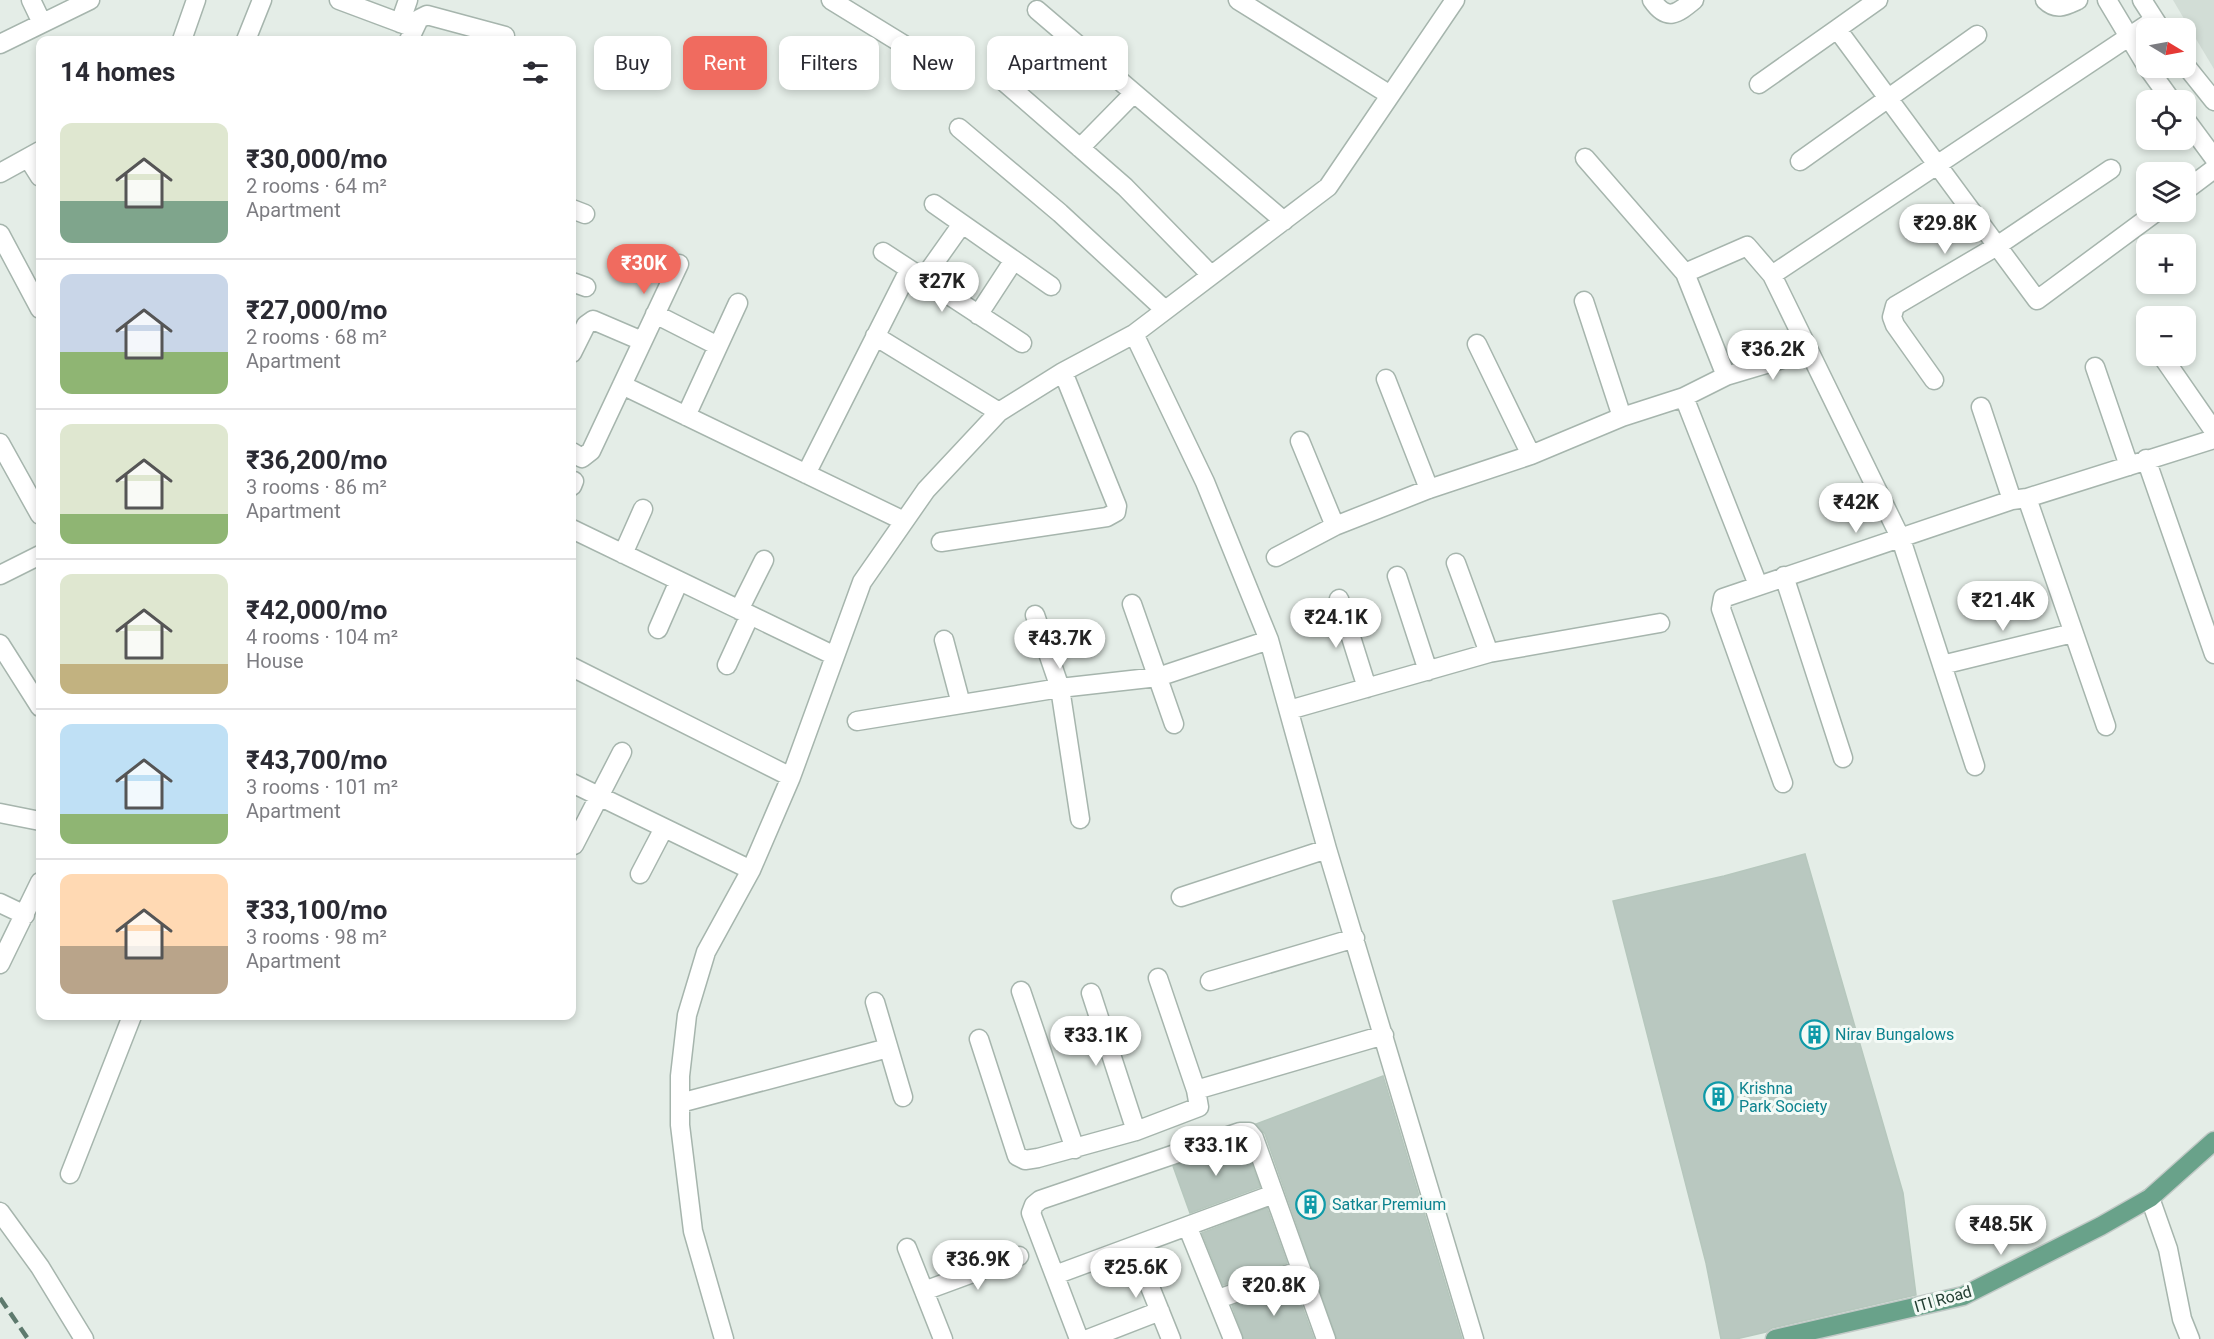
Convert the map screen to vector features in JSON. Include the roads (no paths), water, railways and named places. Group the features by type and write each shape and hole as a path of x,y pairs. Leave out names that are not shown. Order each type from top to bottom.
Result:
{"main road":[{"name":"ITI Road","path":"1775,1339 1963,1296 2101,1226 2150,1198 2214,1141"}],"street":[{"path":"31,0 42,23"},
{"path":"0,44 90,0"},
{"path":"183,36 196,0"},
{"path":"248,36 262,0"},
{"path":"339,0 408,30"},
{"path":"408,0 408,30"},
{"path":"831,0 891,37"},
{"path":"1238,0 1390,95"},
{"path":"724,1339 693,1230 680,1125 680,1076 687,1015 706,952 751,870 791,777 862,582 926,490 999,412 1063,372 1134,334 1328,188 1455,0"},
{"path":"1652,0 1666,14 1677,12 1694,0"},
{"path":"1759,84 1878,0"},
{"path":"2045,0 2051,6 2058,7 2078,0"},
{"path":"2107,0 2136,48"},
{"path":"2142,0 2153,18"},
{"path":"1037,10 1284,221"},
{"path":"408,30 421,17 433,15 506,36"},
{"path":"1837,29 2037,300 2143,222"},
{"path":"1772,275 2136,34"},
{"path":"1800,161 1977,36"},
{"path":"2196,78 2214,101"},
{"path":"1014,90 1125,187 1211,275"},
{"path":"1080,147 1134,93"},
{"path":"959,128 1060,213 1165,310"},
{"path":"2196,134 2214,158"},
{"path":"0,173 34,154"},
{"path":"1585,158 1685,273 1726,376"},
{"path":"1934,380 1895,325 1892,311 1904,300 1997,246 2111,169"},
{"path":"2196,182 2214,169"},
{"path":"934,204 1051,286"},
{"path":"806,474 875,336 916,274 962,224"},
{"path":"0,234 36,302"},
{"path":"1685,273 1747,246 1772,275 1901,539 1975,766"},
{"path":"884,252 1022,343"},
{"path":"978,315 1014,260"},
{"path":"576,454 582,458 591,451 679,264"},
{"path":"1584,301 1622,417"},
{"path":"686,416 738,303"},
{"path":"655,314 718,346"},
{"path":"576,345 586,325 593,320 642,341"},
{"path":"1134,334 1205,482 1269,640 1327,849 1474,1339"},
{"path":"875,336 999,412"},
{"path":"1477,344 1531,454"},
{"path":"1276,557 1335,526 1429,489 1531,454 1622,417 1684,397 1726,376 1809,351"},
{"path":"2169,366 2214,431"},
{"path":"2095,367 2138,463 2214,654"},
{"path":"941,542 1107,517 1116,512 1117,506 1063,372"},
{"path":"1386,379 1429,489"},
{"path":"622,385 904,521"},
{"path":"1684,397 1758,585"},
{"path":"1981,407 2073,633 2106,726"},
{"path":"1783,783 1721,609 1720,602 1726,595 2020,499 2214,439"},
{"path":"1300,441 1335,526"},
{"path":"0,443 36,508"},
{"path":"623,554 643,509"},
{"path":"576,531 835,656"},
{"path":"0,576 36,557"},
{"path":"727,665 764,560"},
{"path":"1456,562 1489,653"},
{"path":"1397,576 1428,671"},
{"path":"1784,576 1843,758"},
{"path":"658,630 679,581"},
{"path":"1339,599 1367,688"},
{"path":"1132,604 1174,724"},
{"path":"1035,615 1060,688 1080,819"},
{"path":"1289,710 1489,653 1660,623"},
{"path":"1942,665 2073,633"},
{"path":"944,640 961,704"},
{"path":"857,721 1060,688 1158,677 1269,640"},
{"path":"0,644 36,701"},
{"path":"576,669 791,777"},
{"path":"576,841 622,752"},
{"path":"576,785 751,870"},
{"path":"0,813 36,820"},
{"path":"640,874 664,828"},
{"path":"1181,897 1327,849"},
{"path":"0,964 36,891"},
{"path":"0,903 25,915"},
{"path":"1210,981 1355,938"},
{"path":"979,1039 1017,1156 1025,1160 1075,1149 1136,1131 1199,1107 1196,1090 1158,978"},
{"path":"1021,991 1075,1149"},
{"path":"1091,993 1136,1131"},
{"path":"875,1002 903,1097"},
{"path":"70,1174 130,1020"},
{"path":"1196,1090 1384,1035"},
{"path":"680,1103 888,1048"},
{"path":"1079,1339 1031,1213 1034,1205 1040,1200 1240,1132 1249,1132 1254,1138 1326,1339"},
{"path":"1055,1275 1188,1228 1274,1194"},
{"path":"2150,1198 2168,1249 2182,1319 2190,1339"},
{"path":"0,1212 40,1267 84,1339"},
{"path":"1188,1228 1233,1339"},
{"path":"1134,1247 1171,1339"},
{"path":"908,1248 943,1339"},
{"path":"924,1291 1019,1256"},
{"path":"1218,1299 1301,1270"},
{"path":"1088,1339 1160,1311"}],"railway":[{"path":"0,1298 28,1339"}],"place":[{"name":"Nirav Bungalows","path":"1814,1034"},
{"name":"Krishna Park Society","path":"1718,1097"},
{"name":"Satkar Premium","path":"1311,1204"}]}
